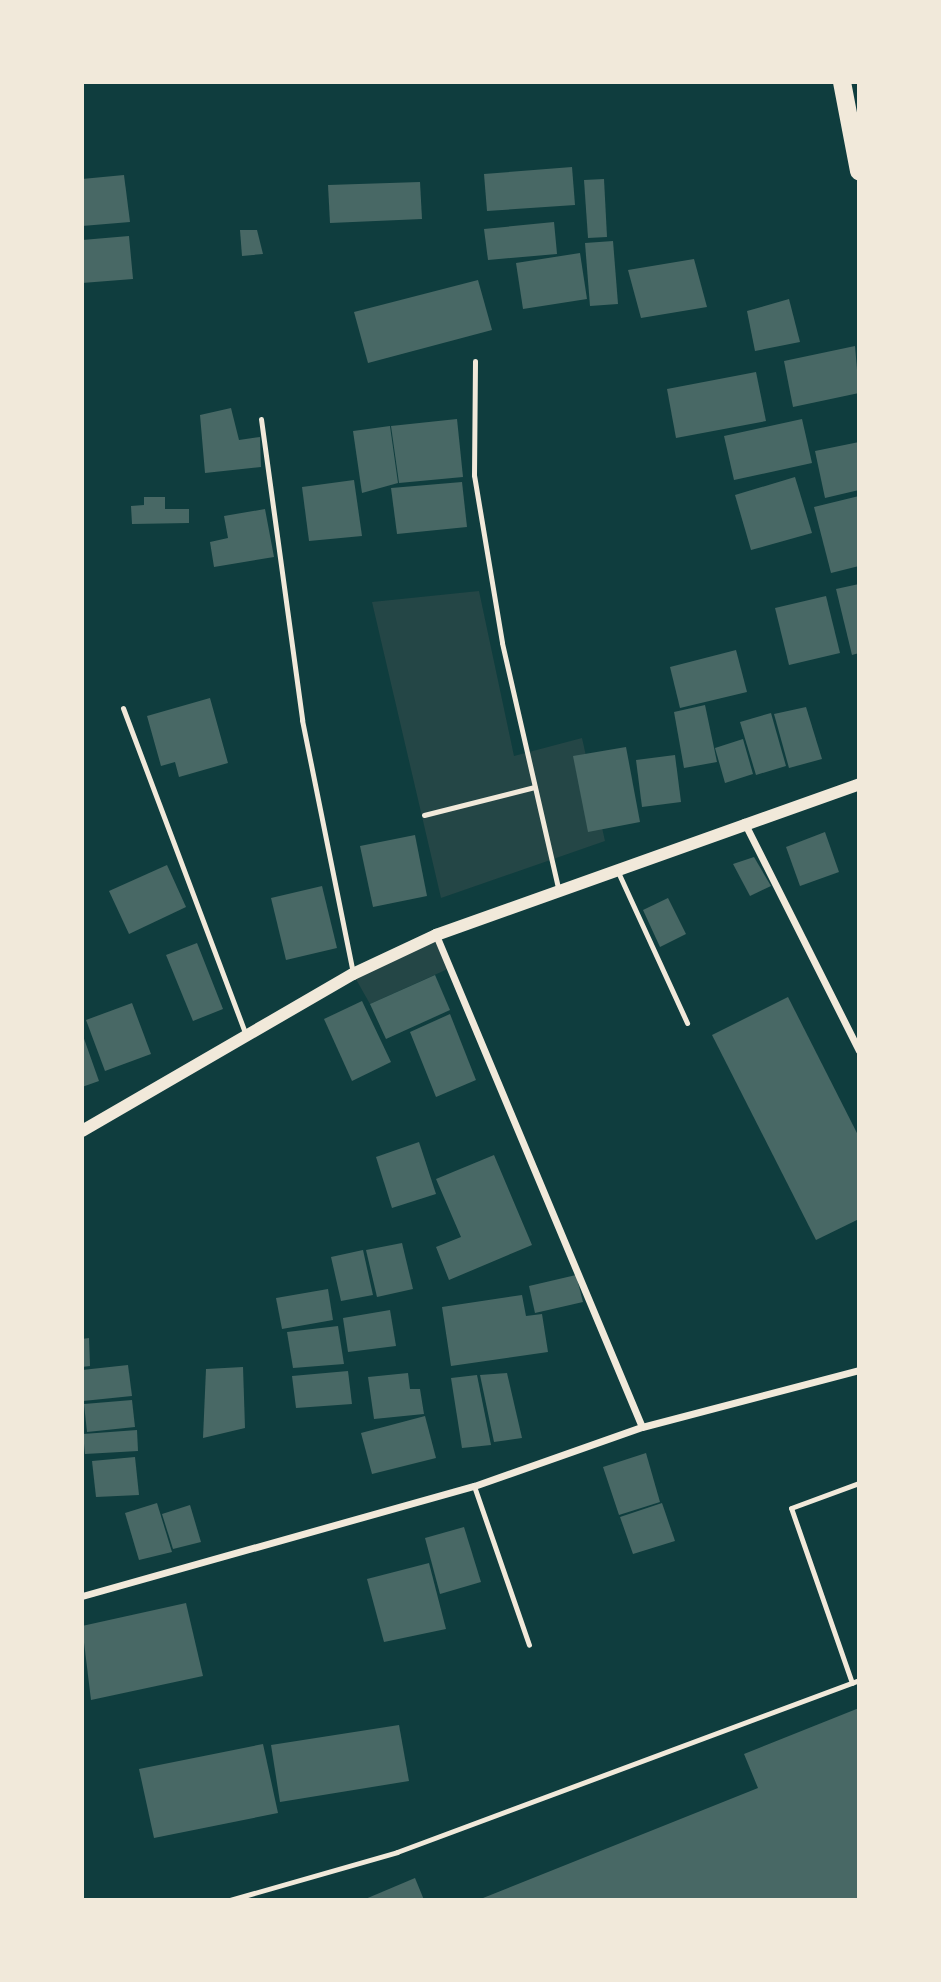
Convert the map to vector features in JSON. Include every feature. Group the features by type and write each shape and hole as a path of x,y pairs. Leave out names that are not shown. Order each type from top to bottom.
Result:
{"main road":[{"path":"842,82 859,171"}],"street":[{"path":"82,1131 353,974 436,935 743,821 859,784"},
{"path":"743,821 859,1051"},
{"path":"436,935 642,1427"},
{"path":"82,1596 474,1486 642,1427 859,1370"}],"lane":[{"path":"475,361 474,475 535,787 559,891"},
{"path":"261,419 302,720 353,974"},
{"path":"123,708 246,1036"},
{"path":"424,815 535,787"},
{"path":"616,869 687,1023"},
{"path":"852,1683 791,1508 859,1483"},
{"path":"474,1486 529,1645"},
{"path":"230,1900 397,1852 859,1680"}],"shaded area":[{"path":"479,591 514,756 582,738 605,841 441,898 372,602"},
{"path":"436,935 450,968 370,1004 353,974"}],"building":[{"path":"572,167 575,205 487,211 484,174"},
{"path":"124,175 130,222 82,226 82,179"},
{"path":"604,179 607,237 588,238 584,180"},
{"path":"420,182 422,219 330,223 328,185"},
{"path":"554,222 557,254 488,260 484,229"},
{"path":"240,230 257,230 263,254 242,256"},
{"path":"129,236 133,279 82,283 82,240"},
{"path":"613,241 618,304 590,306 585,243"},
{"path":"580,253 587,299 523,309 516,263"},
{"path":"694,259 707,307 641,318 628,270"},
{"path":"478,280 492,330 368,363 354,312"},
{"path":"789,299 800,342 755,351 747,311"},
{"path":"855,346 859,393 793,407 784,361"},
{"path":"756,372 766,421 676,438 667,389"},
{"path":"231,408 239,440 260,437 261,467 205,473 200,415"},
{"path":"457,419 463,477 399,483 391,426"},
{"path":"802,419 812,463 734,480 724,436"},
{"path":"390,426 398,483 362,493 353,431"},
{"path":"859,442 859,490 825,498 815,451"},
{"path":"795,477 812,533 751,550 735,495"},
{"path":"354,480 362,536 309,541 302,487"},
{"path":"462,482 467,527 397,534 391,488"},
{"path":"859,496 859,566 831,573 814,507"},
{"path":"144,497 165,497 165,509 189,509 189,523 132,524 131,506 144,505"},
{"path":"265,509 274,557 214,567 210,542 228,538 224,516"},
{"path":"859,584 859,653 852,655 836,589"},
{"path":"826,596 840,653 789,665 775,608"},
{"path":"736,650 747,692 680,708 670,667"},
{"path":"210,698 228,763 179,777 175,762 161,766 147,716"},
{"path":"705,705 717,762 684,768 674,712"},
{"path":"806,707 822,759 789,768 774,714"},
{"path":"771,713 786,766 756,775 740,722"},
{"path":"743,739 753,774 725,783 715,748"},
{"path":"626,747 640,822 588,832 573,756"},
{"path":"675,755 681,802 642,807 636,760"},
{"path":"825,832 839,872 800,886 786,847"},
{"path":"415,835 427,896 373,907 360,846"},
{"path":"754,857 771,886 750,896 733,864"},
{"path":"167,865 186,907 129,934 109,891"},
{"path":"322,886 337,948 286,960 271,898"},
{"path":"668,898 686,934 660,947 643,910"},
{"path":"197,943 223,1009 193,1021 166,955"},
{"path":"435,975 450,1010 386,1039 370,1004"},
{"path":"788,997 859,1137 859,1219 816,1240 712,1035"},
{"path":"362,1001 391,1062 352,1081 324,1019"},
{"path":"132,1003 151,1054 105,1071 86,1020"},
{"path":"450,1014 476,1080 436,1097 410,1032"},
{"path":"82,1033 99,1081 82,1087"},
{"path":"419,1142 436,1194 392,1208 376,1157"},
{"path":"494,1155 532,1245 449,1280 436,1247 461,1237 436,1179"},
{"path":"402,1243 413,1289 377,1297 366,1250"},
{"path":"363,1250 373,1295 341,1301 331,1257"},
{"path":"576,1275 583,1302 535,1313 529,1286"},
{"path":"328,1289 333,1320 282,1329 276,1298"},
{"path":"522,1295 526,1316 542,1314 548,1352 451,1366 442,1307"},
{"path":"390,1310 396,1346 348,1352 343,1318"},
{"path":"338,1326 344,1364 293,1368 287,1332"},
{"path":"89,1338 90,1366 82,1367 82,1339"},
{"path":"128,1365 132,1396 83,1401 82,1370"},
{"path":"243,1367 245,1428 203,1438 206,1369"},
{"path":"348,1371 352,1404 296,1408 292,1376"},
{"path":"408,1373 410,1389 420,1389 424,1414 374,1419 368,1377"},
{"path":"507,1373 522,1438 494,1442 480,1375"},
{"path":"477,1375 491,1445 462,1448 451,1378"},
{"path":"132,1400 135,1427 87,1432 84,1404"},
{"path":"425,1416 436,1458 372,1474 361,1433"},
{"path":"137,1430 138,1451 85,1454 83,1434"},
{"path":"646,1453 660,1502 619,1515 603,1467"},
{"path":"135,1457 139,1495 96,1497 92,1461"},
{"path":"157,1503 172,1552 139,1560 125,1513"},
{"path":"662,1503 675,1541 633,1554 620,1517"},
{"path":"190,1505 201,1542 173,1549 162,1514"},
{"path":"464,1527 481,1582 440,1594 425,1538"},
{"path":"429,1563 446,1629 384,1642 367,1579"},
{"path":"186,1603 203,1676 91,1700 82,1626"},
{"path":"859,1708 859,1900 478,1900 758,1788 744,1754"},
{"path":"399,1725 409,1781 280,1802 271,1745"},
{"path":"263,1744 278,1813 154,1838 139,1769"},
{"path":"415,1878 424,1900 363,1900"}]}
